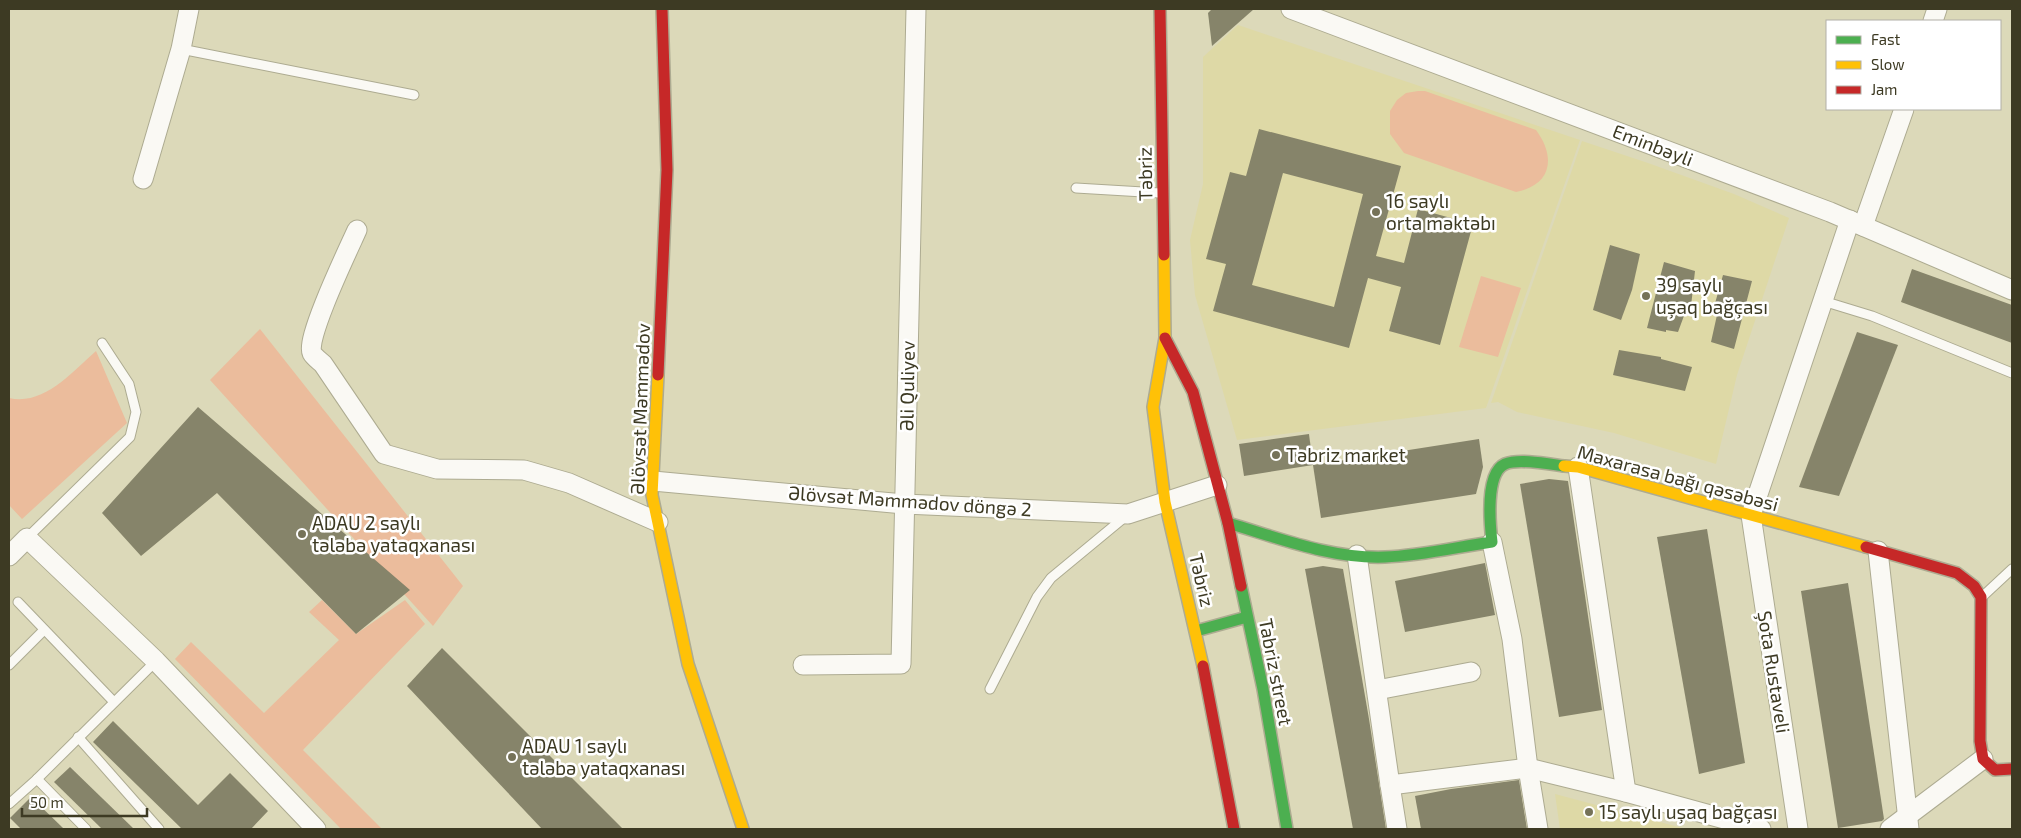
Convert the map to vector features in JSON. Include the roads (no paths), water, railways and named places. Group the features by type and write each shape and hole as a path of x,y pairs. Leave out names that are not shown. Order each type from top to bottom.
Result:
{"street":[{"path":"143,179 181,49 189,9"},
{"name":"Əlövsət Məmmədov","path":"662,9 667,170 652,495 688,664 743,829"},
{"name":"Əli Quliyev","path":"803,665 901,664 916,9"},
{"name":"Təbriz","path":"1160,9 1165,338 1153,407 1165,502 1196,631 1234,829"},
{"name":"Eminbəyli","path":"1291,9 1856,223 2012,290"},
{"path":"1751,515 1823,301 1904,110"},
{"path":"357,230 316,324 311,346 312,353 323,364 384,454 438,469 524,470 568,484 658,522"},
{"name":"Təbriz","path":"1165,338 1193,392 1228,523"},
{"name":"Maxarasa bağı qəsəbəsi","path":"1492,542 1489,518 1490,497 1498,469 1503,464 1518,462 1578,467 1957,572 1974,586 1981,597"},
{"path":"1578,467 1626,792"},
{"name":"Əlövsət Məmmədov döngə 2","path":"653,481 904,504 1128,514 1217,485"},
{"name":"Şota Rustaveli","path":"1751,515 1798,829"},
{"path":"1228,523 1322,549 1357,555 1385,557 1492,542 1512,639 1528,768 1538,829"},
{"name":"Tabriz street","path":"1228,523 1263,689 1287,829"},
{"path":"9,556 27,538 156,660 316,829"},
{"path":"1878,551 1909,822"},
{"path":"1357,555 1397,829"},
{"path":"1981,597 1980,741 1983,759 1995,770 2012,772"},
{"path":"1196,631 1247,616"},
{"path":"1377,690 1471,672"},
{"path":"1890,829 1909,822 1983,759"},
{"path":"1390,785 1528,768 1626,792 1761,829"}],"lane":[{"path":"181,49 414,95"},
{"path":"1076,188 1163,193"},
{"path":"1823,301 1872,316 2012,373"},
{"path":"27,538 130,437 136,412 129,384 102,343"},
{"path":"990,689 1037,597 1051,578 1128,514"},
{"path":"1981,597 2012,569"},
{"path":"18,602 114,702"},
{"path":"9,665 44,630"},
{"path":"9,804 37,779 156,660"},
{"path":"78,737 159,829"},
{"path":"37,779 86,829"}],"place":[{"name":"16 saylı orta məktəbı","path":"1376,212"},
{"name":"39 saylı uşaq bağçası","path":"1646,296"},
{"name":"Təbriz market","path":"1276,455"},
{"name":"ADAU 2 saylı tələbə yataqxanası","path":"302,534"},
{"name":"ADAU 1 saylı tələbə yataqxanası","path":"512,757"},
{"name":"15 saylı uşaq bağçası","path":"1589,812"}]}
